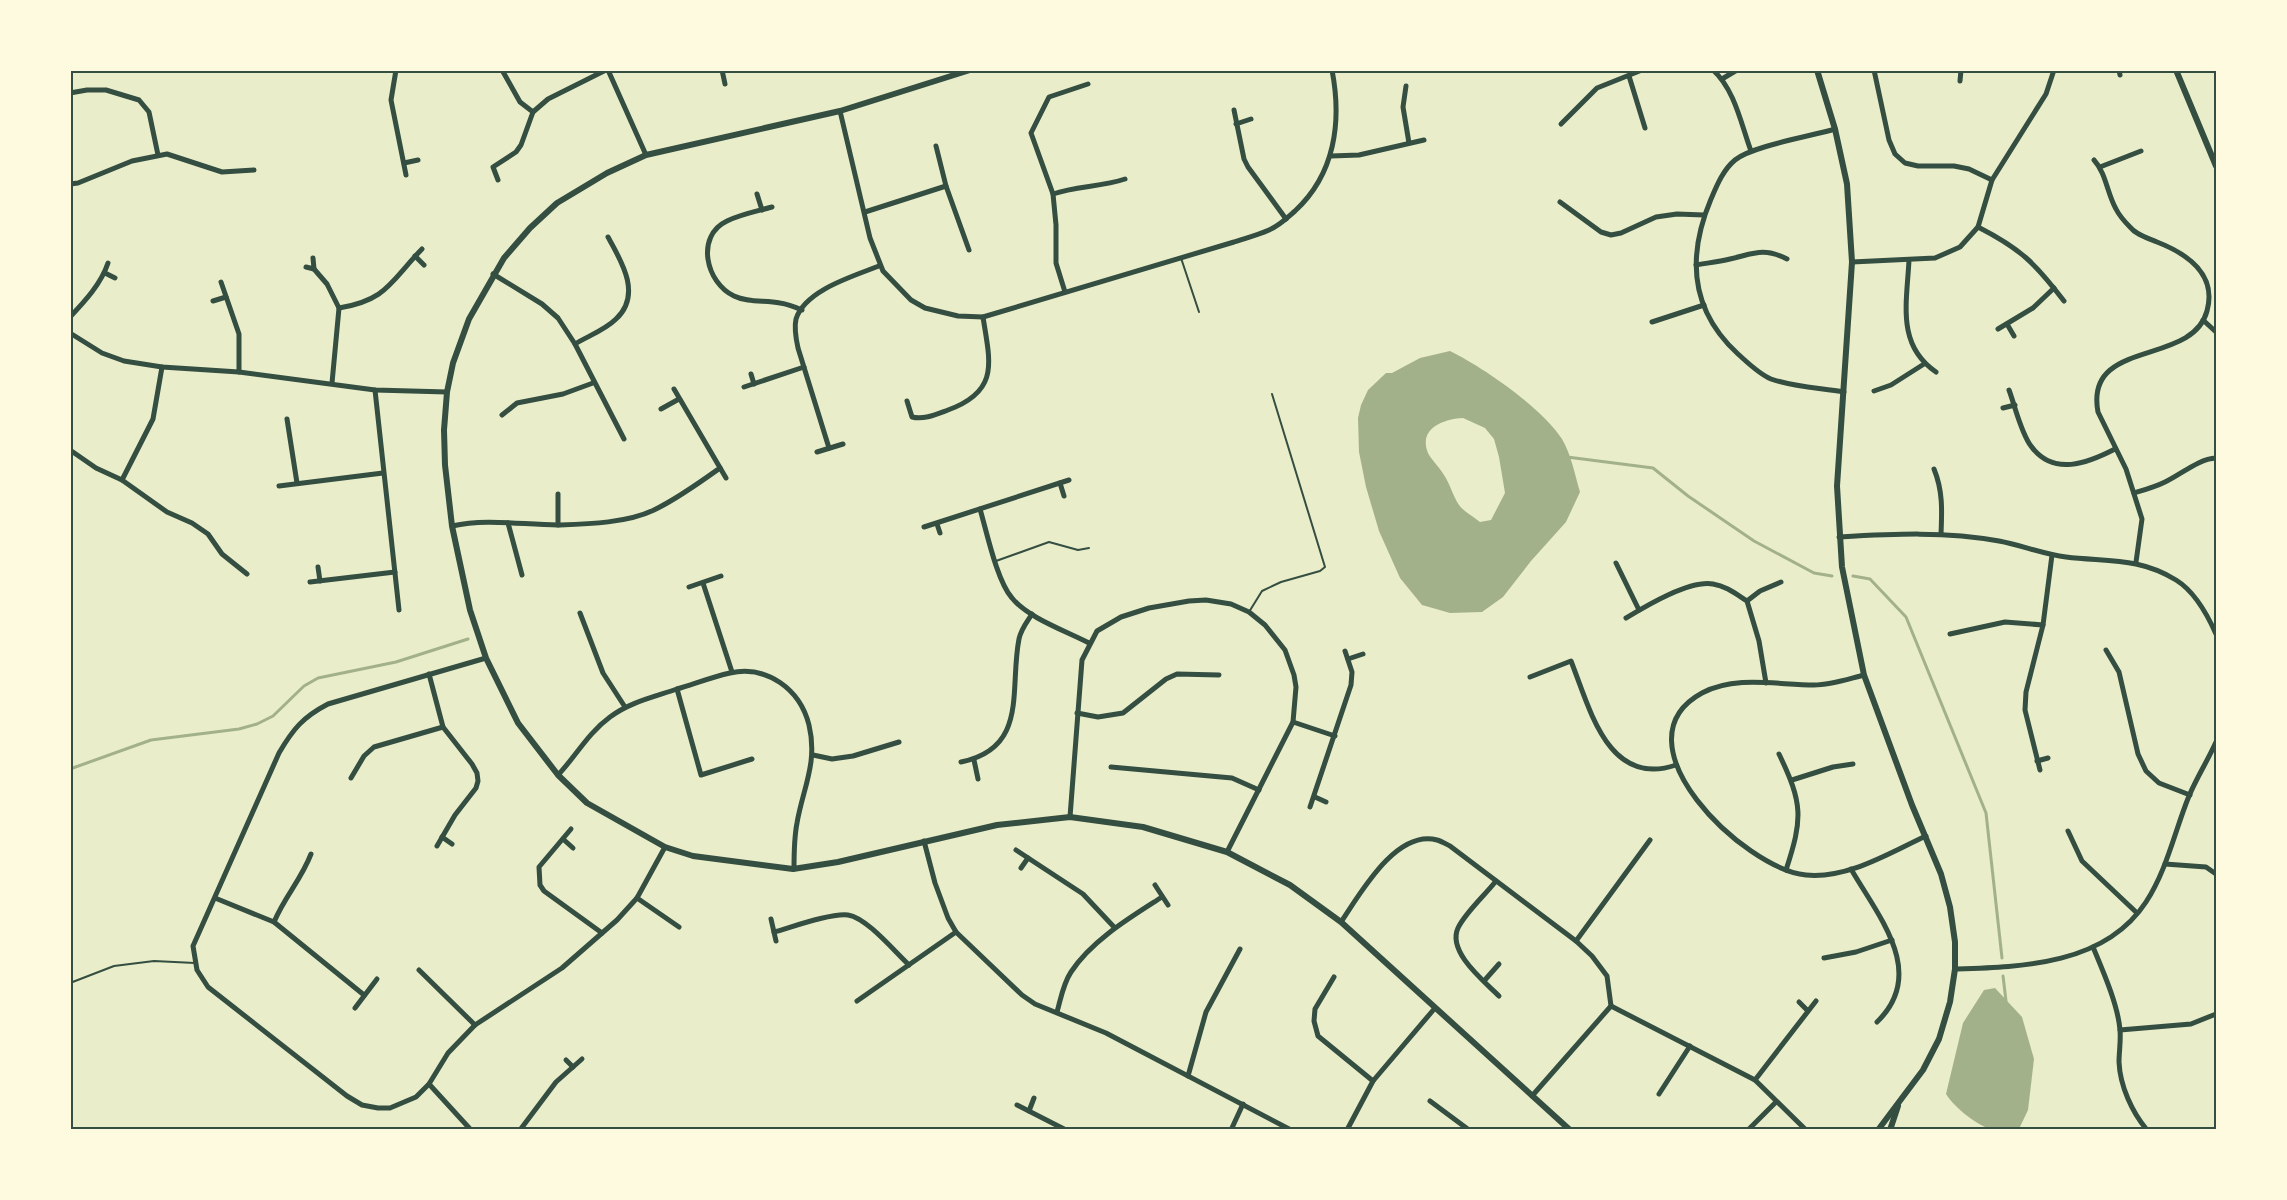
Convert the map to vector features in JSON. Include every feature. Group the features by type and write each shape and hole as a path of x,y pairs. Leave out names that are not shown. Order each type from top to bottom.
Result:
{"street":[{"path":"396,70 391,100 406,175"},
{"path":"502,70 520,102 533,112"},
{"path":"498,180 493,167 508,159 521,145 533,112 548,99 607,70 646,155"},
{"path":"723,70 725,84"},
{"path":"840,111 870,238 879,266 900,290 925,308 958,316 983,317 1270,230 1286,219 1310,196 1331,156 1336,132 1336,95 1332,70"},
{"path":"1561,124 1597,88 1642,70"},
{"path":"1713,70 1722,79 1732,96 1751,151"},
{"path":"1722,79 1737,70"},
{"path":"1817,70 1835,129 1847,184 1852,262 1837,486 1842,567 1864,675 1912,805 1926,836 1950,907 1955,942 1955,969 1950,1002 1939,1039 1923,1070 1878,1130"},
{"path":"1874,70 1894,154 1905,163 1918,166 1953,166 1992,180"},
{"path":"1960,70 1960,81"},
{"path":"1852,262 1935,258 1960,247 1978,227 1992,180 2046,94 2054,70"},
{"path":"2176,70 2188,104 2217,166"},
{"path":"966,71 840,111 646,155 606,173 544,213 516,243 493,274 460,340 447,392 444,430 445,465 452,526 465,592 486,658 518,723 558,775 587,803 665,848 693,856 794,869 838,862 997,825 1070,817 1143,826 1227,852 1290,885 1341,922 1570,1130"},
{"path":"1629,76 1645,128"},
{"path":"1065,292 1056,262 1053,194 1031,133 1049,97 1088,84"},
{"path":"1406,86 1403,107 1409,143"},
{"path":"71,91 106,90 139,100 149,112 158,155"},
{"path":"1234,110 1244,159 1286,219"},
{"path":"1236,124 1251,119"},
{"path":"1835,129 1751,151 1734,161 1718,184 1704,215 1695,255 1699,291 1704,305 1729,346 1750,365 1771,378 1844,392"},
{"path":"1331,156 1359,155 1424,140"},
{"path":"936,146 946,186 969,250"},
{"path":"2100,167 2141,151"},
{"path":"70,184 78,183 132,161 167,154 211,170 222,172 254,170"},
{"path":"404,163 418,160"},
{"path":"2094,160 2100,167 2116,210 2132,230 2193,260 2203,273 2209,290 2207,313 2200,325 2178,343 2124,360 2104,377 2099,386 2096,402 2101,423 2126,469 2142,519 2136,562"},
{"path":"1053,194 1066,189 1108,184 1125,179"},
{"path":"865,212 946,186"},
{"path":"758,194 762,210"},
{"path":"1560,202 1601,232 1611,235 1621,233 1656,217 1677,214 1704,215"},
{"path":"772,207 726,221 714,232 708,254 708,265 719,288 735,297 779,303 802,310"},
{"path":"1978,227 2022,252 2040,269 2064,301"},
{"path":"575,344 614,321 623,312 629,294 624,267 608,237"},
{"path":"339,308 361,304 376,297 388,288 422,249"},
{"path":"1696,265 1729,260 1758,251 1775,253 1787,258"},
{"path":"415,256 424,265"},
{"path":"313,258 314,269"},
{"path":"1909,260 1908,336 1917,355 1924,364 1936,372"},
{"path":"70,317 105,273 108,263"},
{"path":"829,448 795,334 796,319 809,300 828,287 879,266"},
{"path":"306,267 314,269 327,284 339,308 332,383"},
{"path":"105,273 115,278"},
{"path":"493,274 548,308 558,318 575,344 593,383 624,439"},
{"path":"221,282 239,334 239,372"},
{"path":"1998,329 2033,308 2054,288"},
{"path":"213,301 226,297"},
{"path":"1652,322 1704,305"},
{"path":"907,401 912,417 922,418 964,404 977,394 987,380 990,370 983,317"},
{"path":"2203,320 2217,332"},
{"path":"2007,324 2014,336"},
{"path":"70,333 102,353 124,361 162,367 239,372 375,390 447,392"},
{"path":"1874,391 1891,385 1924,364"},
{"path":"122,480 153,419 162,367"},
{"path":"744,387 804,367"},
{"path":"752,374 754,384"},
{"path":"502,415 518,403 563,394 593,383"},
{"path":"674,389 726,478"},
{"path":"375,390 399,610"},
{"path":"2009,390 2030,445 2050,462 2062,466 2075,464 2093,460 2115,449"},
{"path":"661,409 679,399"},
{"path":"2003,408 2015,405"},
{"path":"287,419 297,483"},
{"path":"817,452 843,444"},
{"path":"70,450 96,468 122,480 167,512 192,523 208,534 222,554 248,574"},
{"path":"2134,493 2164,483 2209,458 2217,458"},
{"path":"452,526 494,522 558,525 608,521 652,511 720,468"},
{"path":"1934,469 1940,482 1941,534"},
{"path":"279,486 383,473"},
{"path":"924,527 1069,480"},
{"path":"1060,483 1064,496"},
{"path":"558,494 558,525"},
{"path":"980,510 1006,591 1012,599 1032,614 1089,643"},
{"path":"508,523 522,575"},
{"path":"937,524 940,533"},
{"path":"1839,537 1941,534 1999,541 2052,555 2136,562 2177,580 2187,589 2217,634"},
{"path":"2040,770 2025,710 2026,692 2043,625 2052,555"},
{"path":"1616,563 1639,610"},
{"path":"318,567 320,581"},
{"path":"310,582 395,572"},
{"path":"689,587 721,576"},
{"path":"1747,601 1760,591 1781,582"},
{"path":"703,583 732,672"},
{"path":"1626,618 1665,597 1704,583 1726,587 1747,601 1759,641 1766,683"},
{"path":"1070,817 1082,660 1097,631 1108,623 1149,608 1206,600 1231,604 1250,612 1285,650 1296,687 1293,722 1227,852"},
{"path":"580,613 603,673 625,707"},
{"path":"961,762 974,760 992,750 1004,736 1012,718 1019,638 1032,614"},
{"path":"1950,634 2005,622 2043,625"},
{"path":"2106,650 2119,672 2138,754 2146,771 2159,783 2190,795"},
{"path":"1310,807 1351,685 1352,672 1346,651"},
{"path":"1348,659 1363,654"},
{"path":"486,658 328,704 308,714 292,731 279,753 193,946 197,970 208,987 362,1105 390,1108 416,1097 429,1084 448,1053 475,1025 562,968 602,933 637,898 665,848"},
{"path":"1530,677 1571,661 1599,729 1610,747 1623,760 1645,770 1657,770 1676,765"},
{"path":"558,775 587,737 608,718 625,707 732,672 756,673 775,679 790,690 802,706 808,722 813,755 797,821 794,869"},
{"path":"429,674 443,727 472,764 478,781 476,788 455,815 436,846"},
{"path":"1077,713 1098,717 1123,713 1166,679 1177,674 1219,675"},
{"path":"1864,675 1816,685 1745,682 1704,692 1685,706 1677,718 1671,738 1671,748 1676,765 1680,775 1702,805 1726,832 1767,862 1786,870 1819,875 1851,869 1926,836"},
{"path":"677,689 701,776 752,759"},
{"path":"1293,722 1335,736"},
{"path":"351,778 364,756 374,747 443,727"},
{"path":"813,755 832,759 853,756 899,742"},
{"path":"1955,969 2028,966 2093,947 2125,927 2146,901 2164,864 2190,795 2217,742"},
{"path":"1779,754 1792,780 1800,823 1786,870"},
{"path":"2037,761 2048,758"},
{"path":"974,760 978,779"},
{"path":"1792,780 1833,767 1853,764"},
{"path":"1111,767 1232,778 1259,790"},
{"path":"1315,797 1326,802"},
{"path":"571,829 539,867 540,885 544,891 602,933"},
{"path":"2068,831 2082,861 2137,913"},
{"path":"442,837 452,844"},
{"path":"563,839 573,848"},
{"path":"1341,922 1371,878 1392,856 1409,843 1437,840 1450,846 1576,941 1604,970 1609,986 1611,1006 1532,1096"},
{"path":"1576,941 1650,840"},
{"path":"924,841 935,883 948,918 956,932 1022,995 1035,1004 1106,1032 1291,1130"},
{"path":"1016,850 1083,894 1114,927"},
{"path":"274,922 287,895 303,876 311,854"},
{"path":"1021,868 1028,858"},
{"path":"2164,864 2206,867 2217,874"},
{"path":"1851,869 1898,954 1899,983 1886,1013 1876,1022"},
{"path":"1496,881 1458,928 1455,938 1463,959 1499,996"},
{"path":"1155,885 1168,904"},
{"path":"1057,1012 1071,972 1114,927 1162,897"},
{"path":"215,898 274,922 364,995"},
{"path":"637,898 679,927"},
{"path":"774,932 837,915 849,915 868,926 909,965"},
{"path":"771,919 776,941"},
{"path":"857,1001 956,932"},
{"path":"1824,958 1856,952 1892,940"},
{"path":"2093,947 2108,982 2120,1030 2122,1080 2133,1109 2147,1130"},
{"path":"1188,1076 1206,1012 1240,949"},
{"path":"1484,981 1499,964"},
{"path":"419,970 475,1025"},
{"path":"1334,977 1315,1009 1315,1029 1318,1036 1373,1081"},
{"path":"356,1008 377,979"},
{"path":"1755,1080 1816,1001"},
{"path":"1799,1002 1808,1011"},
{"path":"1611,1006 1755,1080 1806,1130"},
{"path":"1347,1130 1373,1081 1435,1008"},
{"path":"2120,1030 2191,1024 2217,1014"},
{"path":"1659,1094 1690,1046"},
{"path":"520,1130 540,1101 582,1059"},
{"path":"566,1060 573,1066"},
{"path":"429,1084 471,1130"},
{"path":"1029,1111 1034,1098"},
{"path":"1430,1101 1469,1130"},
{"path":"1748,1130 1776,1102"},
{"path":"1890,1130 1899,1103"},
{"path":"1230,1130 1243,1104"},
{"path":"1017,1105 1066,1130"}],"lane":[{"path":"1181,258 1199,312"},
{"path":"1250,612 1262,591 1281,582 1320,571 1325,567 1272,394"},
{"path":"996,561 1049,542 1078,550 1089,548"},
{"path":"70,983 114,966 163,961 195,963"}],"shaded area":[{"path":"1450,351 1511,389 1541,414 1565,445 1580,492 1566,522 1503,597 1482,612 1450,613 1422,605 1400,578 1379,531 1366,487 1359,452 1358,418 1361,405 1368,390 1386,373 1392,373 1420,358","holes":["1463,418 1485,428 1494,439 1505,493 1491,520 1480,522 1459,505 1442,472 1429,455 1426,444 1430,431 1448,420"]},
{"path":"1995,988 2022,1017 2034,1059 2028,1110 2019,1129 1987,1128 1974,1121 1946,1094 1963,1023 1984,990"}],"waterway":[{"path":"1567,457 1653,468 1688,496 1754,541 1814,573 1832,576"},
{"path":"1853,576 1870,579 1906,617 1986,813 2002,958"},
{"path":"70,769 151,740 239,729 257,724 273,716 304,686 318,678 396,662 468,639"},
{"path":"2003,976 2006,1001"}]}
